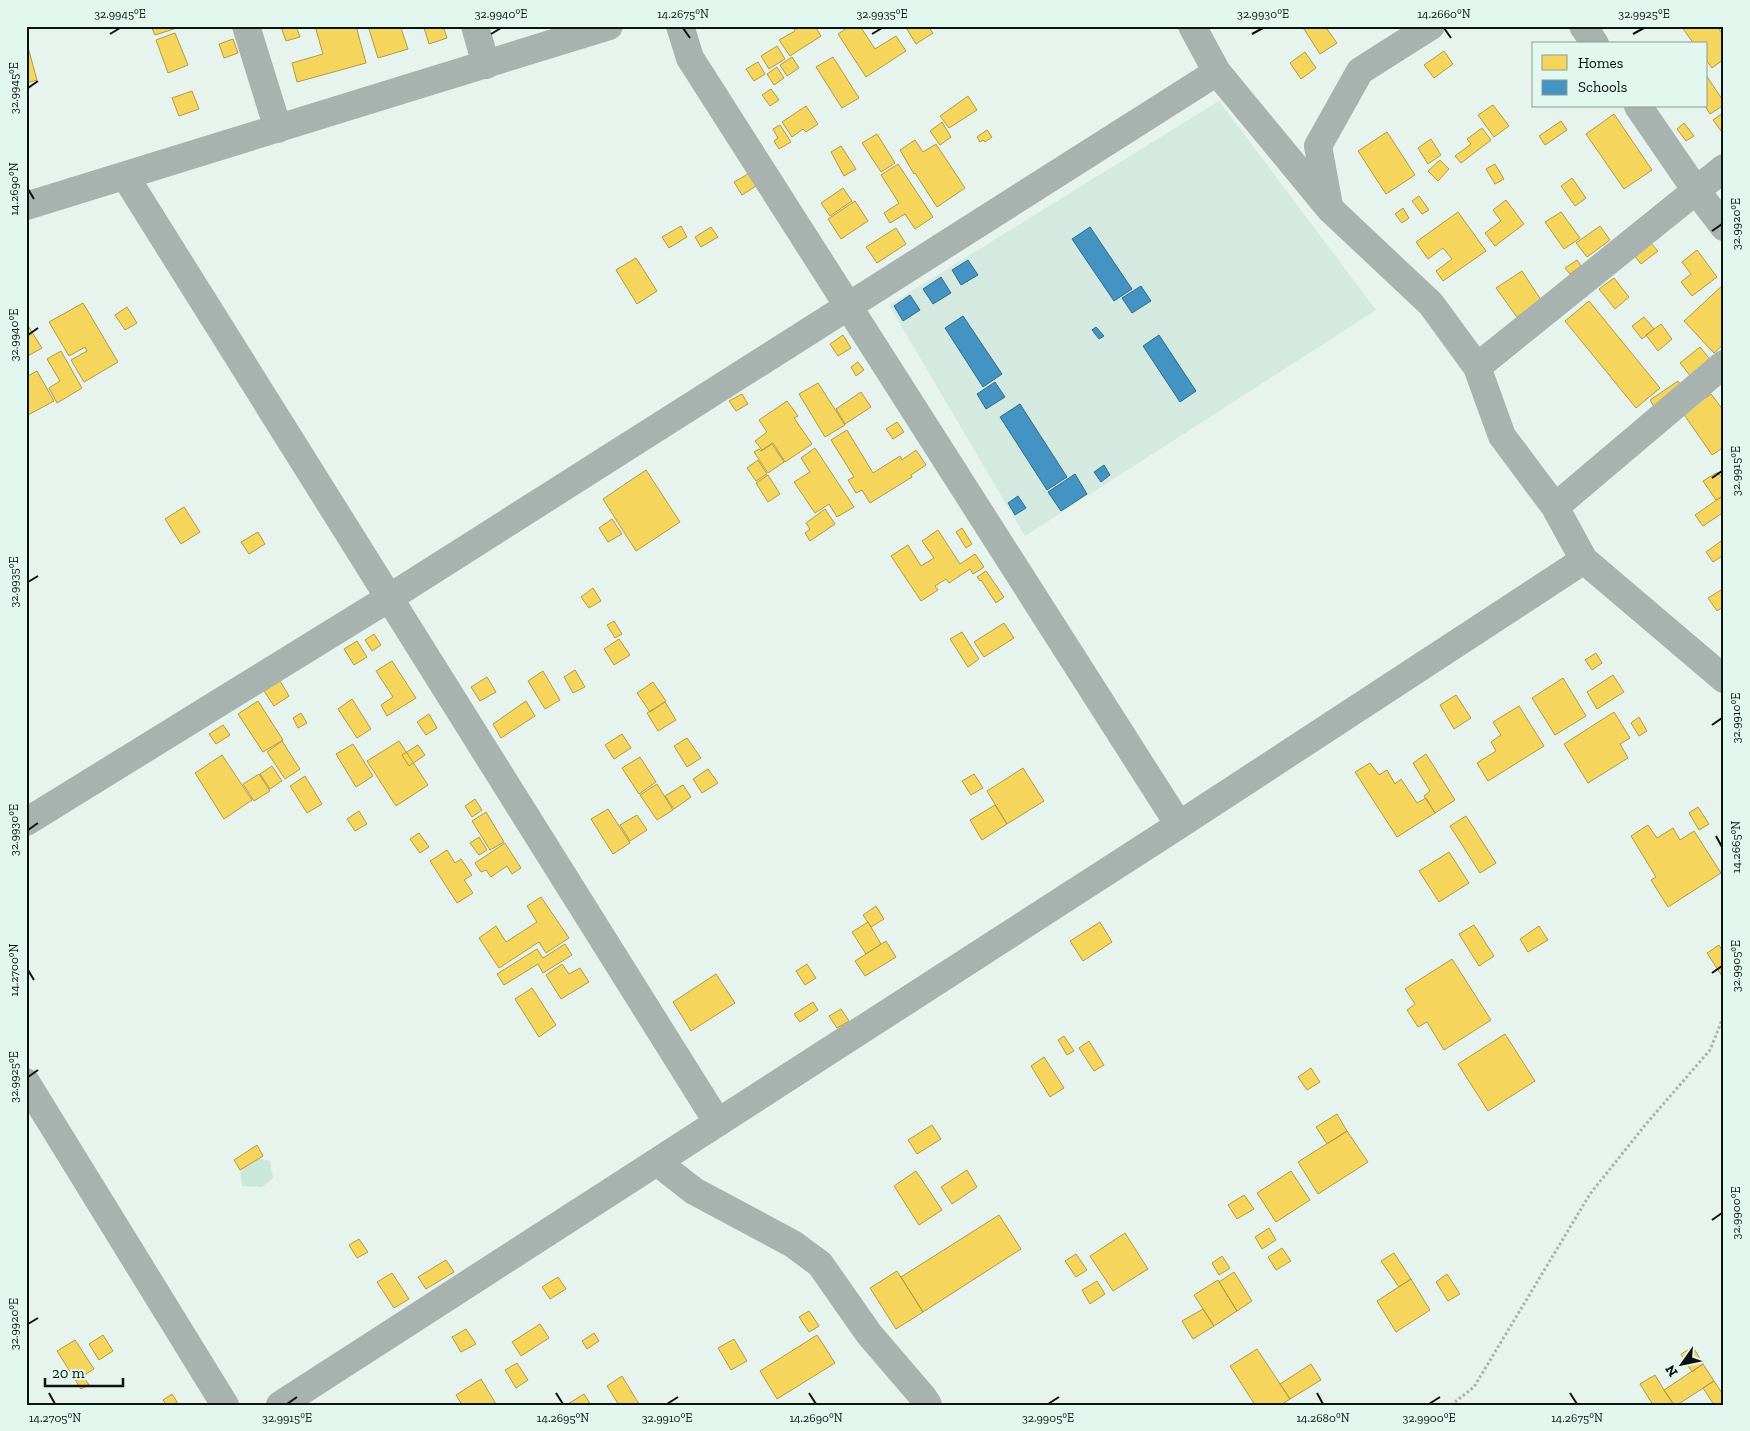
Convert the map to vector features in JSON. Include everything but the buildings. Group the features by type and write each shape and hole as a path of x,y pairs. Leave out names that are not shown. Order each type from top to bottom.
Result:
{"street":[{"path":"246,26 278,129"},
{"path":"475,26 486,65"},
{"path":"26,206 609,26"},
{"path":"680,26 690,58 1179,825"},
{"path":"1192,26 1217,72 1330,209 1431,304 1477,366 1502,436 1555,507 1584,560 1724,678"},
{"path":"1330,209 1318,146 1360,71 1431,26"},
{"path":"1583,26 1594,42"},
{"path":"26,822 389,598 1217,72"},
{"path":"1639,108 1695,189 1724,227"},
{"path":"1477,366 1695,189 1724,168"},
{"path":"125,176 718,1123"},
{"path":"1555,507 1724,364"},
{"path":"280,1405 1179,825 1584,560"},
{"path":"26,1082 225,1405"},
{"path":"657,1162 694,1191 793,1244 820,1264 869,1334 922,1402"}],"path":[{"path":"1451,1405 1474,1387 1590,1194 1646,1124 1710,1050 1724,1015"}],"shaded area":[{"path":"1219,101 1376,310 1025,536 889,305"},
{"path":"254,1157 270,1161 273,1178 262,1187 242,1186 240,1166"}]}
